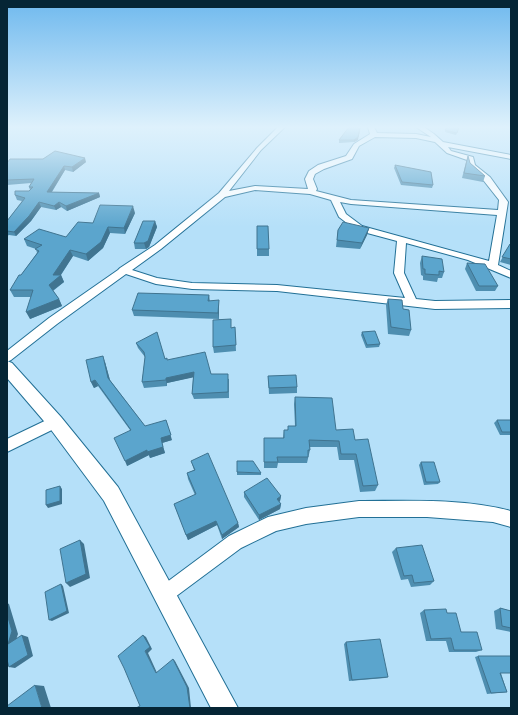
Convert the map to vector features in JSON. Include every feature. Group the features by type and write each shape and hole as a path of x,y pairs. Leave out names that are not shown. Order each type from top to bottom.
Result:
{"street":[{"path":"7,356 123,270 179,231 222,195 248,160"},
{"path":"310,192 313,188 309,179 312,173 321,167 340,160"},
{"path":"470,160 472,166 487,179 504,202 493,266"},
{"path":"222,195 255,188 310,192 335,199 365,203 502,213"},
{"path":"335,199 335,202 342,215 354,225 402,240 471,258 493,266 511,275"},
{"path":"402,240 399,273 412,303"},
{"path":"123,270 169,284 223,288 277,288 435,305 511,304"},
{"path":"7,368 55,422 110,494 225,708"},
{"path":"7,446 55,422"},
{"path":"165,594 235,542 274,523 306,516 359,509 427,509 493,514 511,519"}],"building":[{"path":"9,160 82,160 72,167 64,166 47,192 99,193 66,206 59,202 54,206 39,202 29,216 14,232 7,231 7,221 25,198 15,195 15,191 29,191 33,187 29,187 34,179 7,180 7,163"},
{"path":"467,160 469,160 470,163 485,176 464,173"},
{"path":"395,165 431,172 433,185 402,182"},
{"path":"100,205 133,206 124,228 108,227 101,242 86,254 70,250 53,275 61,275 49,285 59,299 26,312 33,290 10,290 19,275 21,275 39,251 35,249 42,245 24,239 39,229 66,237 78,222 93,223"},
{"path":"143,221 155,221 148,241 144,243 134,243"},
{"path":"343,222 369,228 362,243 337,240 338,230"},
{"path":"257,226 268,226 269,249 257,249"},
{"path":"510,244 511,259 502,257"},
{"path":"422,256 442,259 444,272 439,271 439,275 425,274"},
{"path":"467,263 485,264 498,286 479,286"},
{"path":"138,293 209,295 208,301 219,300 218,313 132,310"},
{"path":"388,299 402,300 403,309 409,310 411,330 391,327"},
{"path":"231,319 231,328 235,327 236,345 213,347 213,320"},
{"path":"375,331 380,344 367,345 362,332"},
{"path":"157,332 165,359 167,358 167,360 205,352 211,374 228,374 228,392 192,394 194,372 166,378 166,380 142,382 145,357 144,352 136,343"},
{"path":"103,356 108,378 145,426 166,420 171,435 161,438 163,447 147,452 147,450 125,461 114,438 131,430 95,380 91,382 86,360"},
{"path":"296,375 297,387 269,388 268,376"},
{"path":"295,397 332,398 336,430 353,429 355,440 368,439 378,485 363,486 356,454 341,454 339,441 309,440 310,450 308,450 308,457 277,457 278,462 264,462 264,438 284,438 284,430 288,430 288,426 296,426"},
{"path":"497,420 511,420 511,432 502,432"},
{"path":"208,453 238,523 222,535 216,521 186,535 174,504 196,494 187,473 195,470 191,461"},
{"path":"237,461 253,461 261,473 237,472"},
{"path":"421,462 434,462 440,482 426,482"},
{"path":"267,478 281,496 277,499 281,504 259,515 244,492"},
{"path":"60,486 60,501 46,505 46,490"},
{"path":"80,540 86,574 66,583 60,549"},
{"path":"422,545 434,581 414,583 412,575 404,576 396,548"},
{"path":"61,584 67,611 49,620 45,592"},
{"path":"500,608 511,611 511,628 502,626"},
{"path":"446,609 447,613 456,613 461,632 477,632 482,650 454,650 451,638 431,639 424,610"},
{"path":"7,614 12,631 8,644 22,635 28,655 9,667 7,660"},
{"path":"143,635 150,647 145,651 156,673 173,659 187,687 190,708 136,708 140,706 118,656"},
{"path":"380,639 388,677 352,680 346,642"},
{"path":"478,656 511,656 511,673 500,673 507,692 491,693"},
{"path":"35,685 42,708 7,708 7,706"}]}
